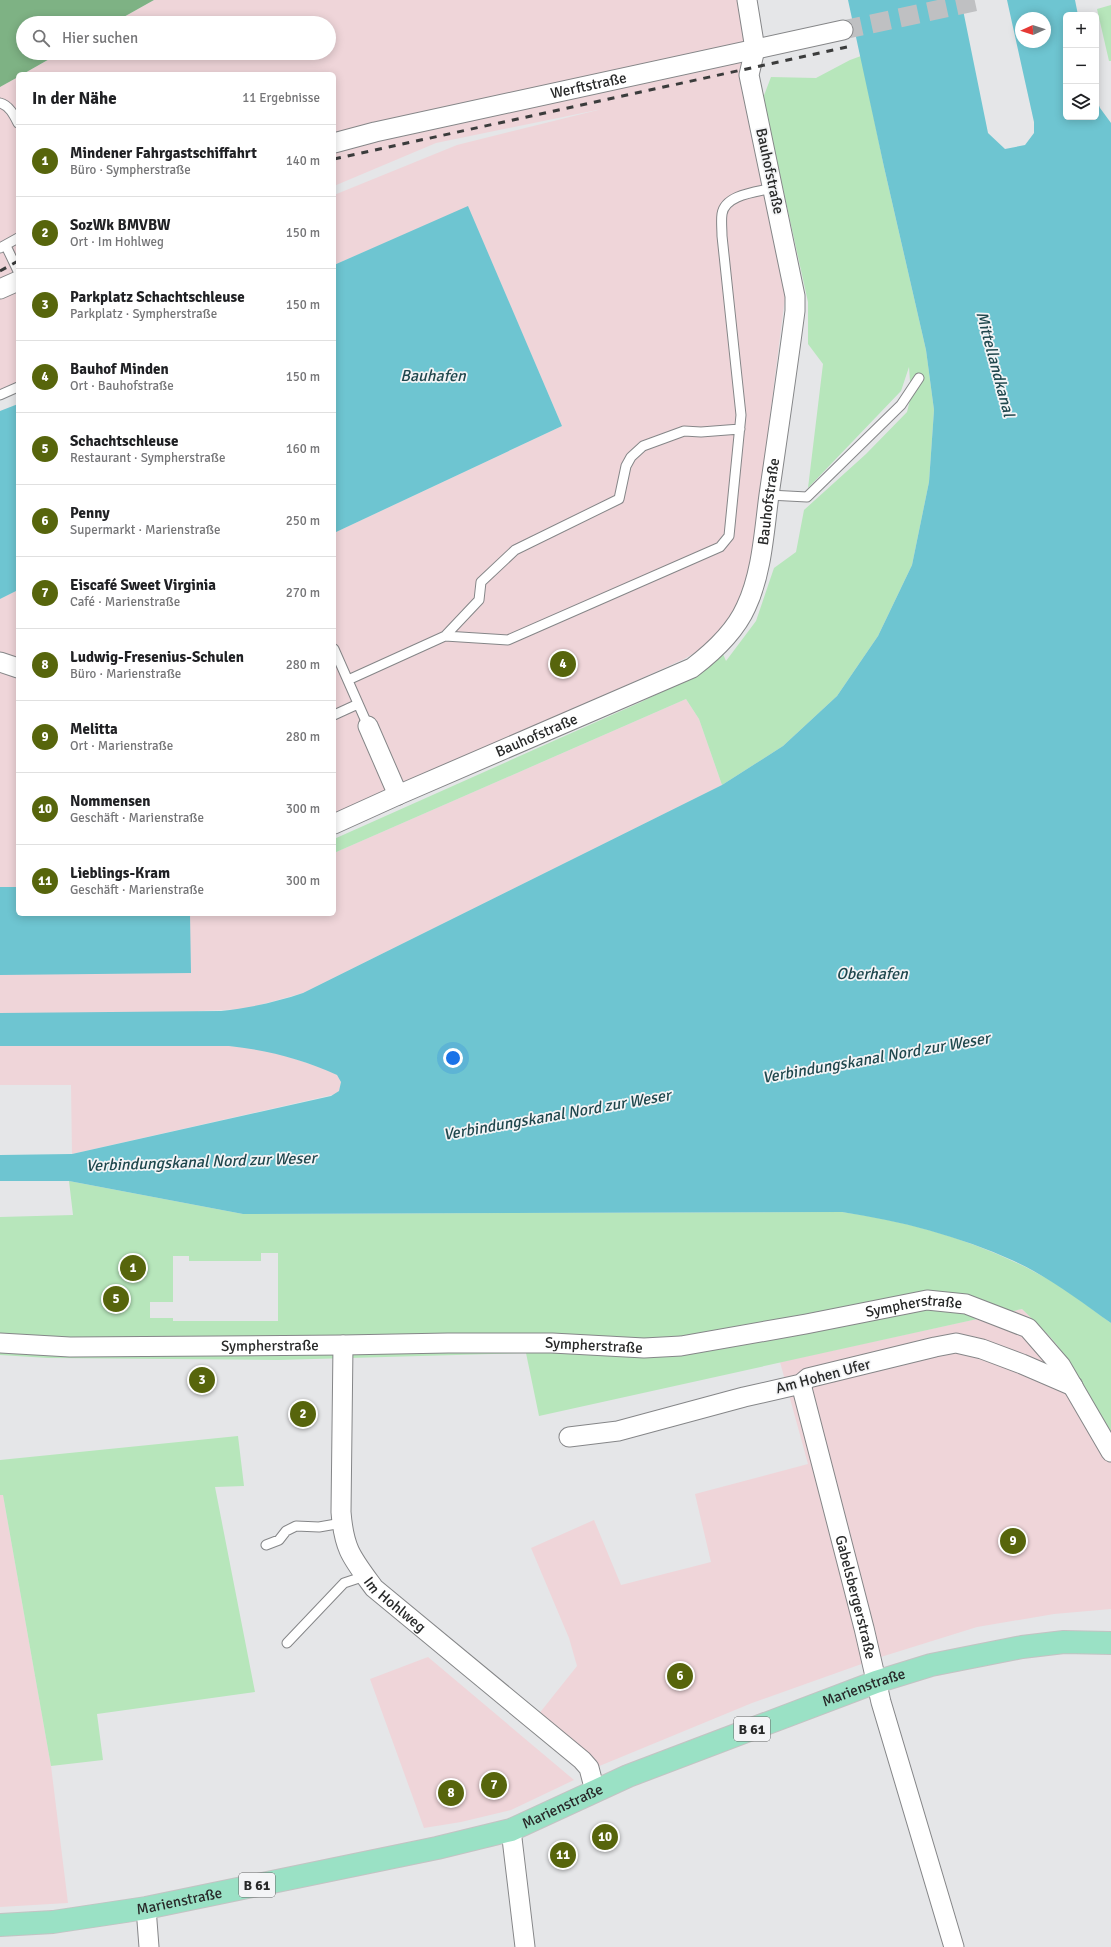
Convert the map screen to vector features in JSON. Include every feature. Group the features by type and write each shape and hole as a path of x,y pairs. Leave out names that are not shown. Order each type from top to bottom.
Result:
{"main road":[{"name":"Marienstraße","path":"0,1925 53,1922 146,1908 437,1848 511,1830 628,1776 876,1682 931,1665 1008,1649 1064,1642 1111,1643"}],"street":[{"name":"Bauhofstraße","path":"336,823 398,794 692,668 712,652 732,629 746,609 755,586 795,311 794,289 749,75 755,49 747,0"},
{"name":"Werftstraße","path":"336,142 375,132 843,30"},
{"path":"0,289 16,282"},
{"path":"0,662 16,667"},
{"path":"368,726 398,794"},
{"name":"Sympherstraße","path":"0,1343 70,1347 552,1343 644,1348 681,1346 806,1324 927,1300 966,1304 1028,1328 1061,1366 1111,1452"},
{"name":"Am Hohen Ufer","path":"569,1437 618,1431 759,1393 801,1384 808,1378 956,1343 982,1349 1073,1386"},
{"name":"Im Hohlweg","path":"343,1345 341,1466 342,1523 343,1535 352,1558 374,1588 582,1760 589,1768 595,1791"},
{"name":"Gabelsbergerstraße","path":"801,1384 862,1621 876,1682 954,1947"},
{"path":"511,1830 526,1947"},
{"path":"146,1908 149,1947"}],"lane":[{"path":"0,103 13,112 16,119"},
{"path":"445,636 508,640 720,547 729,536 740,429 740,415 722,236 722,212 726,204 736,197 773,188"},
{"path":"16,239 3,247 16,268"},
{"path":"769,495 807,497 901,405 919,378"},
{"path":"0,395 16,388"},
{"path":"348,680 445,636 479,600 481,582 515,550 619,499 626,466 631,457 643,446 684,431 701,432 740,429"},
{"path":"336,653 368,726"},
{"path":"336,714 358,704"},
{"path":"266,1545 280,1540 286,1531 296,1526 319,1527 342,1523"},
{"path":"287,1643 344,1583 365,1576"}],"shaded area":[{"path":"154,0 742,0 750,45 739,77 785,297 749,584 728,625 705,647 684,659 336,817 336,532 562,426 468,207 336,264 336,194 457,145 602,109 436,143 336,185 336,72 27,72 48,60 336,60 336,16 125,16"},
{"path":"16,78 16,384 0,390 0,87"},
{"path":"16,591 16,916 336,916 336,852 686,699 699,719 722,785 303,993 245,1009 198,1011 199,1045 261,1049 325,1069 337,1075 341,1082 339,1091 336,1094 72,1154 71,1085 0,1085 0,599"},
{"path":"1022,1309 1043,1329 1060,1349 1086,1389 1111,1434 1111,1609 1054,1614 977,1627 884,1656 752,1703 597,1767 538,1715 577,1666 569,1638 531,1548 594,1520 621,1585 711,1562 695,1494 808,1464 780,1362"},
{"path":"0,1495 3,1495 51,1766 68,1903 0,1907"},
{"path":"428,1657 574,1780 511,1810 461,1822 424,1828 370,1679"}],"green space":[{"path":"0,0 154,0 125,16 16,16 16,60 48,60 27,72 16,72 16,78 0,87"},
{"path":"1111,5 1111,61 1109,61 1099,12 1097,9"},
{"path":"861,56 884,167 926,350 934,410 929,482 912,565 878,636 837,696 783,746 722,785 699,719 686,699 336,852 336,838 641,702 697,674 723,654 726,661 756,621 774,568 796,552 804,510 866,454 907,412 911,396 909,367 901,391 808,488 823,364 808,344 808,302 763,98 771,77 816,78 850,60"},
{"path":"69,1181 243,1214 842,1212 869,1216 922,1228 973,1244 998,1254 1063,1288 1111,1323 1111,1434 1081,1380 1060,1349 1047,1333 1022,1309 539,1416 526,1353 278,1360 48,1358 0,1355 0,1217 73,1215","holes":["261,1253 278,1253 278,1321 173,1321 173,1318 150,1318 150,1302 173,1302 173,1256 189,1256 189,1261 261,1261"]},
{"path":"238,1436 244,1486 215,1487 255,1692 97,1714 103,1760 51,1766 3,1495 0,1495 0,1460"}],"water":[{"name":"Oberhafen","path":"848,0 961,0 988,133 1005,149 1025,145 1034,133 1034,122 1018,48 1051,48 1051,12 1015,12 1015,36 1007,0 1075,0 1077,12 1063,12 1063,120 1099,120 1099,106 1111,123 1111,1323 1040,1274 993,1252 930,1230 842,1212 243,1214 69,1181 0,1181 0,1155 72,1154 331,1096 339,1091 341,1082 337,1075 297,1060 257,1050 229,1046 0,1046 0,1013 221,1011 263,1004 303,993 722,785 783,746 837,696 878,636 912,565 929,482 934,410 926,350"},
{"name":"Bauhafen","path":"468,206 562,426 336,532 336,264"},
{"path":"16,405 16,591 0,599 0,411"},
{"path":"0,887 16,887 16,916 190,916 191,973 0,975"}],"tunnel":[{"path":"843,30 983,0"}],"railway":[{"path":"336,159 847,47"},
{"path":"0,271 16,262"}],"place":[{"name":"Bauhof Minden","path":"563,664"},
{"name":"Mindener Fahrgastschiffahrt","path":"133,1268"},
{"name":"Schachtschleuse","path":"116,1299"},
{"name":"Parkplatz Schachtschleuse","path":"202,1380"},
{"name":"SozWk BMVBW","path":"303,1414"},
{"name":"Melitta","path":"1013,1541"},
{"name":"Penny","path":"680,1676"},
{"name":"Eiscafé Sweet Virginia","path":"494,1785"},
{"name":"Ludwig-Fresenius-Schulen","path":"451,1793"},
{"name":"Nommensen","path":"605,1837"},
{"name":"Lieblings-Kram","path":"563,1855"}],"water label":[{"name":"Mittellandkanal","path":"995,364"},
{"name":"Verbindungskanal Nord zur Weser","path":"876,1058"},
{"name":"Verbindungskanal Nord zur Weser","path":"557,1115"},
{"name":"Verbindungskanal Nord zur Weser","path":"201,1162"}]}
